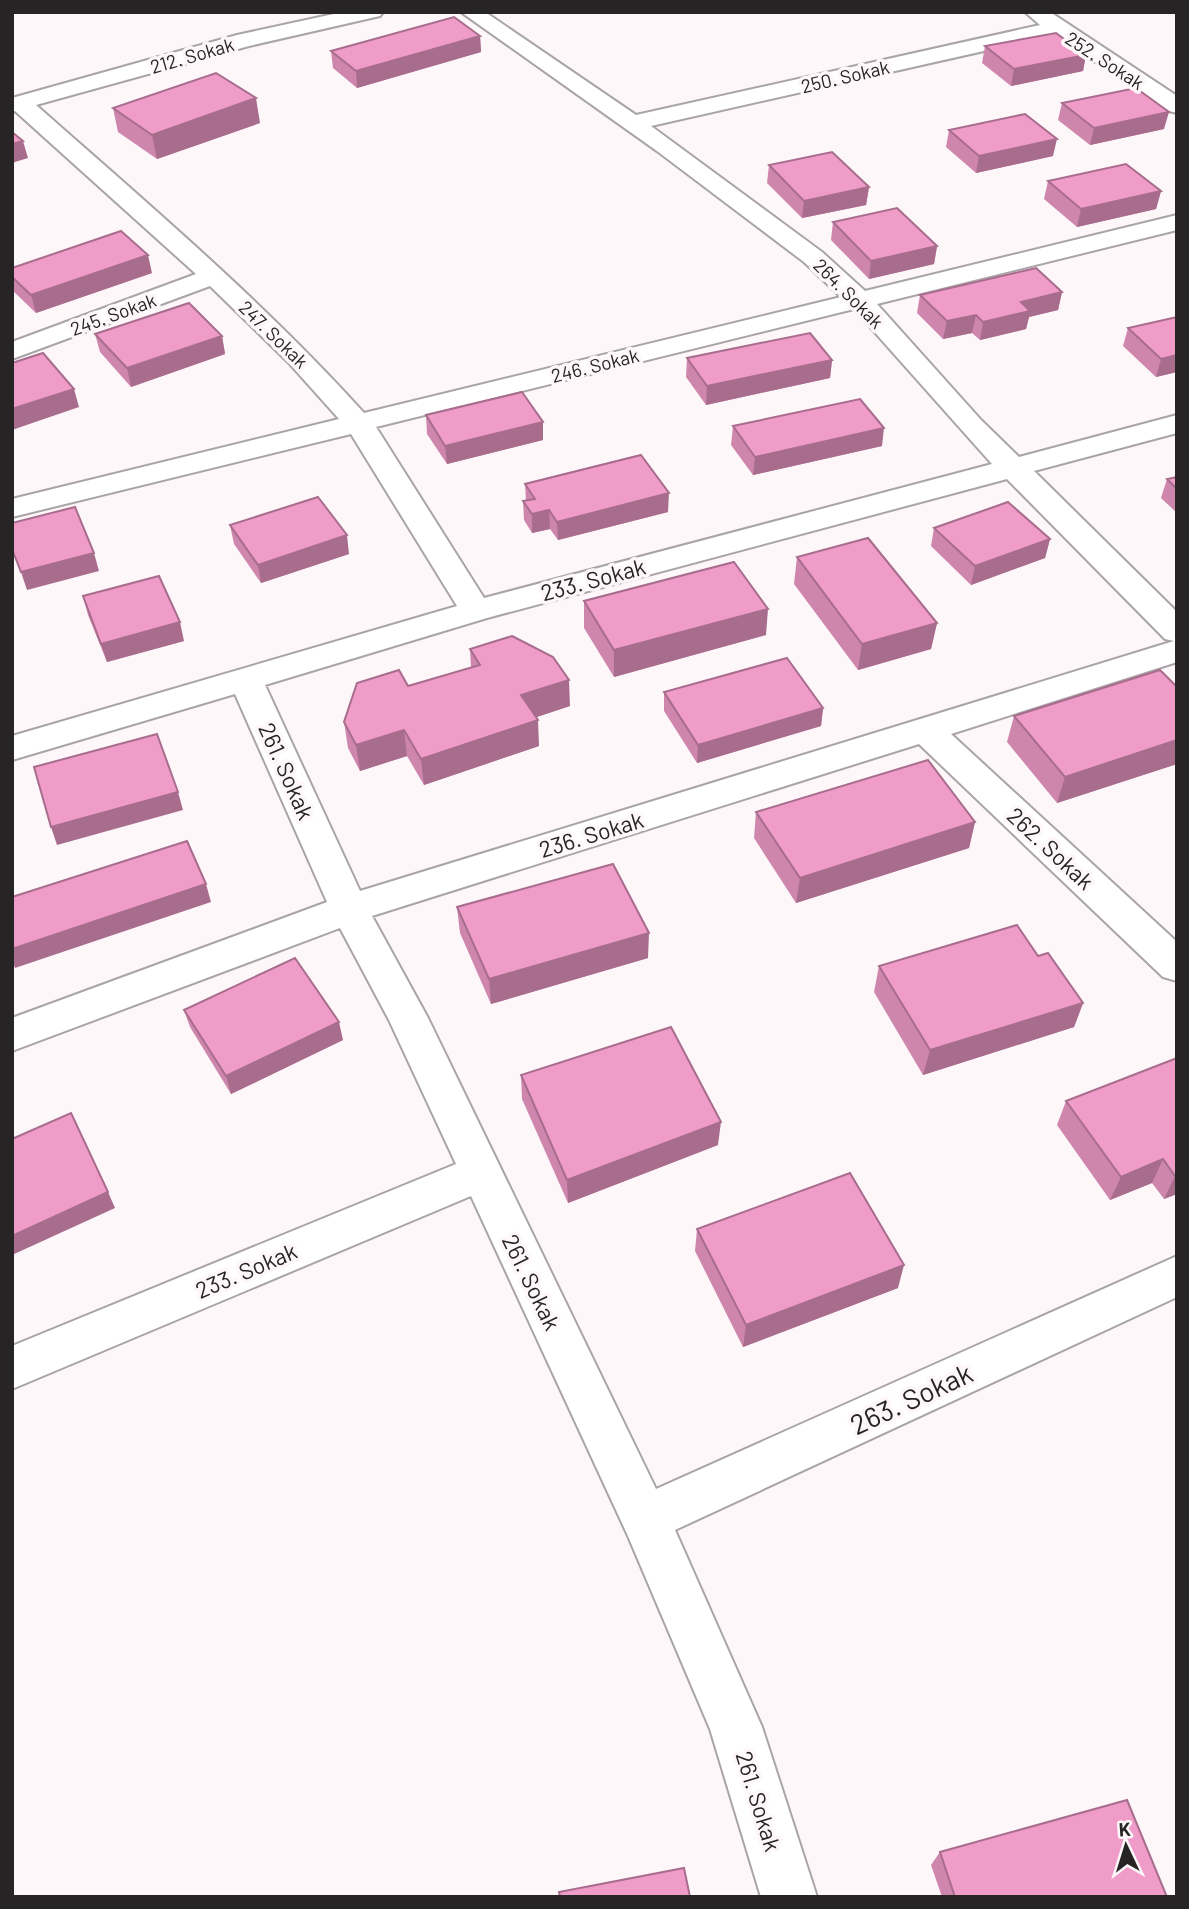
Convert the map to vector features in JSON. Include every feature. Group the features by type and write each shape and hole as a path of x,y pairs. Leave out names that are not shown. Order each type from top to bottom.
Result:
{"street":[{"name":"212. Sokak","path":"16,104 245,40 373,12"},
{"name":"264. Sokak","path":"471,12 633,123 813,257 859,299 971,426 1177,631"},
{"name":"252. Sokak","path":"1035,12 1177,106"},
{"name":"250. Sokak","path":"633,123 1056,28"},
{"name":"247. Sokak","path":"16,104 214,276 298,356 359,424 476,611"},
{"name":"246. Sokak","path":"12,508 1177,222"},
{"name":"245. Sokak","path":"12,351 214,276"},
{"name":"233. Sokak","path":"12,748 476,611 1177,424"},
{"name":"236. Sokak","path":"12,1035 349,909 1177,651"},
{"name":"261. Sokak","path":"246,680 349,909 408,1018 645,1519 736,1727 789,1897"},
{"name":"262. Sokak","path":"926,730 1177,966"},
{"name":"233. Sokak","path":"12,1368 480,1173"},
{"name":"263. Sokak","path":"645,1519 1177,1276"}],"building":[{"path":"454,17 480,36 356,71 331,51"},
{"path":"1056,33 1086,55 1014,69 985,46"},
{"path":"216,73 256,98 152,135 113,108"},
{"path":"1136,88 1169,112 1094,128 1062,103"},
{"path":"1025,114 1057,139 979,156 949,130"},
{"path":"12,132 23,141 12,144"},
{"path":"832,152 869,187 804,201 769,165"},
{"path":"1126,164 1161,191 1081,209 1048,181"},
{"path":"897,208 937,246 871,261 833,222"},
{"path":"121,231 148,255 31,295 12,277 12,268"},
{"path":"1036,268 1062,292 1021,302 1030,311 983,322 976,315 947,321 920,295"},
{"path":"189,303 222,336 127,368 95,334"},
{"path":"1177,317 1177,355 1161,359 1128,328"},
{"path":"810,333 832,360 707,386 687,358"},
{"path":"43,353 74,389 12,409 12,363"},
{"path":"522,392 543,422 445,446 426,415"},
{"path":"860,399 884,428 755,457 733,426"},
{"path":"641,455 669,493 557,522 549,510 532,514 523,501 535,499 525,484"},
{"path":"1177,477 1177,489 1167,479"},
{"path":"318,497 347,535 258,565 230,525"},
{"path":"1008,502 1050,539 975,566 934,528"},
{"path":"75,507 94,553 21,572 12,549 12,523"},
{"path":"868,538 937,623 862,644 797,557"},
{"path":"734,562 768,609 614,650 584,601"},
{"path":"159,576 180,622 101,644 83,596"},
{"path":"512,636 553,657 569,680 521,695 538,720 421,759 404,730 356,745 344,722 357,683 399,670 408,686 480,665 470,649"},
{"path":"787,658 823,708 698,745 664,692"},
{"path":"1160,670 1177,687 1177,740 1065,777 1014,716"},
{"path":"157,734 178,792 51,827 34,767"},
{"path":"928,760 975,822 800,878 756,812"},
{"path":"187,841 206,884 12,949 12,897"},
{"path":"613,864 649,933 489,979 457,907"},
{"path":"1017,925 1038,956 1048,953 1083,1003 930,1050 879,966"},
{"path":"295,958 339,1022 226,1076 184,1010"},
{"path":"671,1027 721,1122 567,1180 521,1075"},
{"path":"1177,1058 1177,1175 1175,1176 1163,1159 1121,1177 1066,1101"},
{"path":"71,1113 108,1192 12,1236 12,1139"},
{"path":"850,1173 904,1265 746,1325 697,1229"},
{"path":"1127,1800 1167,1897 955,1897 940,1852"},
{"path":"684,1868 690,1897 560,1897 559,1892"}]}
